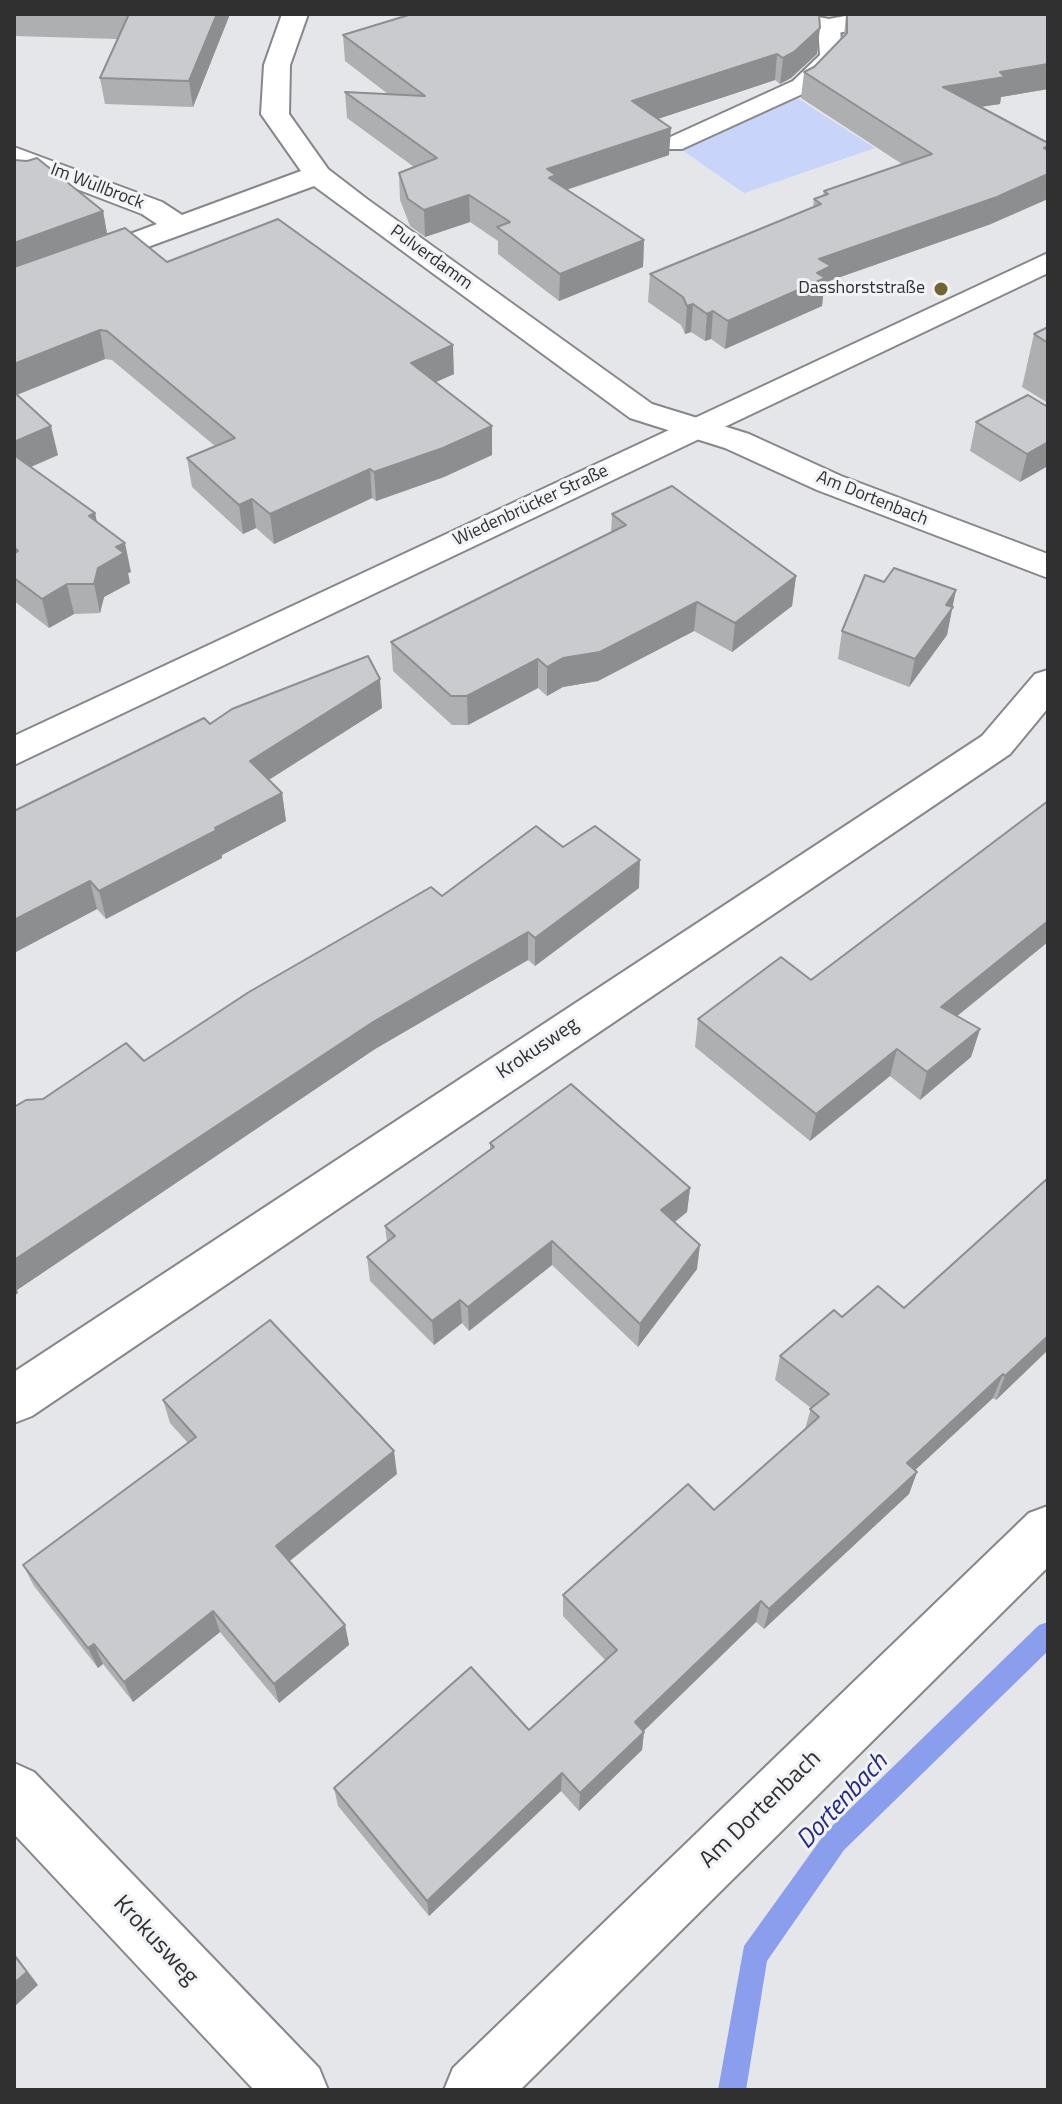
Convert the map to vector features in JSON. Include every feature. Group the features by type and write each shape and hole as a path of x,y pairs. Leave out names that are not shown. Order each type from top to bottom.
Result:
{"street":[{"name":"Pulverdamm","path":"295,14 277,65 275,114 318,175 641,411 697,427"},
{"path":"767,14 829,27 895,14"},
{"name":"Im Wullbrock","path":"14,155 152,208 177,225"},
{"name":"Im Wullbrock","path":"14,287 318,175"},
{"name":"Wiedenbrücker Straße","path":"14,752 1048,262"},
{"name":"Am Dortenbach","path":"697,427 737,441 829,483 1048,567"},
{"name":"Krokusweg","path":"14,1400 996,745 1048,683"},
{"name":"Am Dortenbach","path":"475,2090 1048,1531"},
{"name":"Krokusweg","path":"14,1792 297,2090"}],"lane":[{"path":"674,144 801,86 831,57 829,27"}],"shaded area":[{"path":"794,96 875,148 744,193 682,150"}],"building":[{"path":"129,14 217,14 189,81 100,78"},
{"path":"412,14 819,14 820,28 783,58 777,54 632,101 671,128 547,169 556,175 549,178 644,240 560,274 497,227 510,222 469,195 424,210 408,199 399,173 437,158 345,92 425,96 343,35"},
{"path":"847,14 1048,14 1048,64 1000,72 1005,77 943,87 1048,143 1044,148 1048,151 1048,174 997,197 819,259 831,266 817,273 825,278 728,321 713,311 707,314 693,304 687,306 683,297 650,274 821,204 814,199 828,194 824,191 932,154 804,72 814,67 847,33"},
{"path":"37,158 103,211 14,243 14,160"},
{"path":"278,219 453,345 411,363 492,426 443,448 374,472 370,469 270,514 252,499 239,505 187,458 235,438 107,331 100,330 14,364 14,267 125,228 167,262"},
{"path":"1048,327 1048,343 1034,334"},
{"path":"14,392 51,426 14,442"},
{"path":"1028,395 1048,407 1048,442 1027,454 976,422"},
{"path":"14,455 95,513 89,516 125,543 116,547 124,553 98,568 94,584 67,584 42,599 14,578 14,554 18,551 14,547"},
{"path":"672,486 796,576 735,623 697,602 600,652 563,658 547,667 538,659 467,696 451,696 391,642 626,525 612,514"},
{"path":"894,568 956,590 946,605 953,607 915,659 842,631 865,575 884,582"},
{"path":"368,656 380,679 250,761 282,793 99,891 90,881 14,920 14,811 204,718 210,724 232,709"},
{"path":"1048,801 1048,921 941,1007 980,1029 927,1072 897,1049 816,1114 698,1019 781,957 811,980"},
{"path":"536,826 563,847 595,826 640,860 535,938 528,932 373,1022 14,1260 14,1107 26,1100 43,1099 126,1043 144,1061 249,992 431,887 442,896"},
{"path":"571,1084 690,1188 661,1210 700,1245 640,1324 552,1241 468,1307 460,1300 432,1321 367,1257 395,1236 385,1226 494,1147 490,1143"},
{"path":"1048,1178 1048,1336 907,1463 917,1472 769,1609 761,1601 635,1722 644,1732 580,1793 562,1773 427,1901 334,1788 471,1667 529,1730 617,1650 563,1595 688,1484 714,1510 819,1417 810,1409 829,1394 780,1356 834,1310 842,1317 878,1286 904,1308"},
{"path":"270,1320 394,1451 276,1546 345,1625 274,1684 213,1611 124,1682 94,1644 88,1648 23,1565 196,1437 163,1400"},
{"path":"14,1955 27,1972 14,1983"}],"waterway":[{"name":"Dortenbach","path":"732,2090 754,1956 835,1841 1048,1634"}],"place":[{"name":"Dasshorststraße","path":"941,289"}]}
